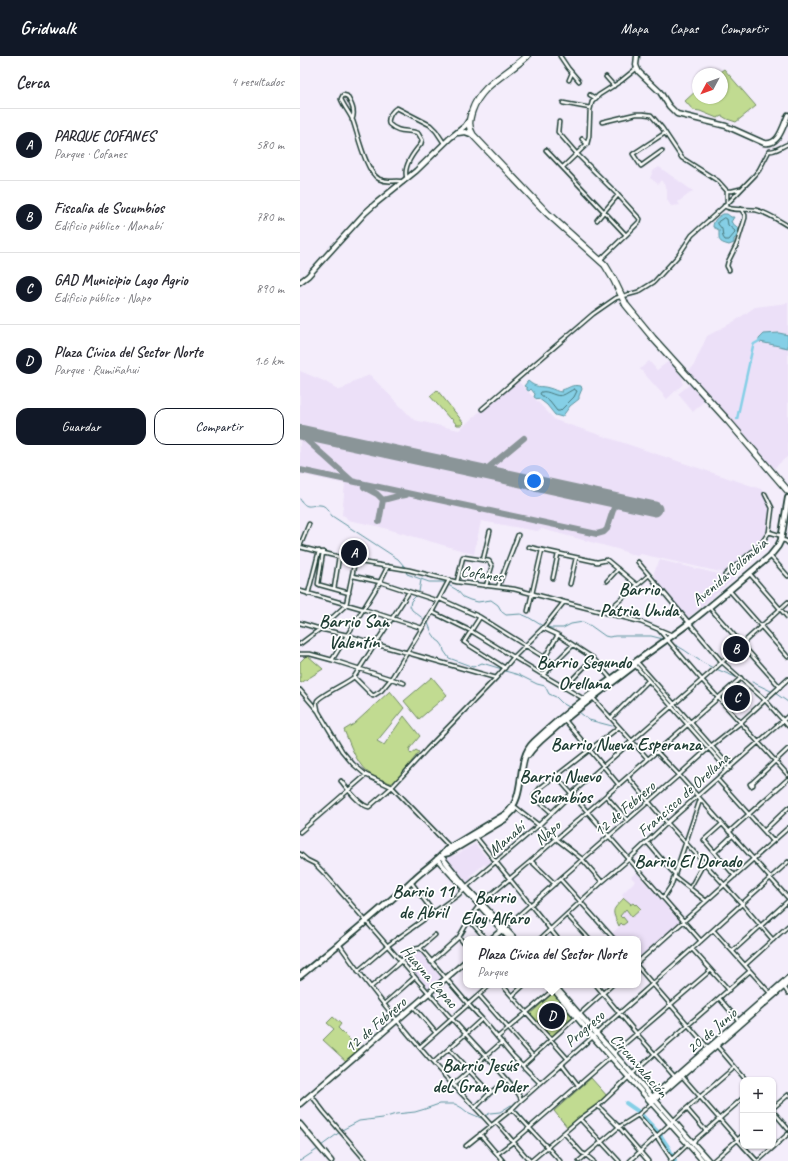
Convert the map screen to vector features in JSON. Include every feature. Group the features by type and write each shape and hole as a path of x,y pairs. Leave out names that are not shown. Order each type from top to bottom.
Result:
{"highway":[{"path":"527,56 483,91 476,101 470,119 470,127 473,135 547,213 600,260 608,269 626,306 788,491"}],"main road":[{"name":"Avenida Colombia","path":"515,806 524,759 529,748 585,700 709,607 770,556 782,538 788,507 788,498"},
{"path":"300,976 366,921 440,857 446,850 452,849 475,835 515,806"}],"street":[{"path":"560,56 579,81"},
{"path":"636,56 637,68 643,77 660,92 669,106 677,114 726,126 769,144 778,137 788,115"},
{"path":"563,167 587,144 589,136 590,108 595,98 614,86 637,68"},
{"path":"569,80 572,73"},
{"path":"606,77 614,86"},
{"path":"352,120 354,116 353,107 347,96 343,95 341,99 352,120 364,155 377,177 384,181 391,182 405,180"},
{"path":"590,95 595,98"},
{"path":"563,103 590,108"},
{"path":"405,180 407,165 421,144 422,140 418,133 402,132 389,124 388,121 393,110 397,108 430,125 444,143"},
{"path":"602,122 636,114 648,114 653,117 682,158 718,181 727,191 727,204"},
{"path":"300,282 308,276 365,213 428,160 444,143 465,126 470,119"},
{"path":"559,122 558,132 577,154 640,219 639,222 600,260"},
{"path":"457,133 465,132 473,135"},
{"path":"662,151 641,166 633,154 665,133"},
{"path":"582,140 587,144"},
{"path":"482,409 579,326 616,298 638,292 654,282 678,256 692,235 727,204 759,170 769,151 773,152 788,144"},
{"path":"546,150 626,235"},
{"path":"727,191 742,189"},
{"path":"596,220 618,195"},
{"path":"724,206 728,208 754,210 766,213 788,226"},
{"path":"729,270 727,266 728,262 737,244 745,218 745,215 740,209"},
{"path":"725,575 761,544 769,532 772,508 765,494"},
{"path":"300,547 309,524"},
{"path":"483,560 490,531"},
{"path":"769,532 782,538 788,543"},
{"path":"498,587 518,535"},
{"name":"Cofanes","path":"300,547 355,561 409,570 449,581 514,589 641,622 672,635"},
{"path":"529,547 597,562 607,560 637,585"},
{"path":"528,611 542,550"},
{"path":"321,552 318,584 349,593"},
{"path":"308,594 321,552"},
{"path":"553,578 558,554"},
{"path":"770,556 788,576"},
{"path":"334,589 339,557"},
{"path":"457,582 463,557 489,561 492,566 486,586"},
{"path":"570,584 576,558"},
{"path":"300,644 320,629 346,605 355,561"},
{"path":"638,562 722,662 765,700 788,726"},
{"path":"332,660 380,582 388,566"},
{"path":"606,581 618,569"},
{"path":"750,574 788,618"},
{"path":"605,613 649,575"},
{"path":"352,576 380,582 408,592 439,600 480,617 555,664"},
{"path":"354,677 373,696 381,691 391,679 408,652 449,581"},
{"path":"729,590 788,657"},
{"path":"300,592 363,609 422,628"},
{"path":"318,711 318,700 354,677 408,592"},
{"path":"341,781 362,804 369,807 392,787 496,678 513,658 546,625 564,602"},
{"name":"Manabí","path":"358,971 387,946 458,895 539,825 571,794 710,673 788,602"},
{"path":"709,607 780,687 788,679"},
{"path":"432,612 471,631 513,658 585,700"},
{"path":"480,617 464,642 504,668"},
{"path":"300,622 320,629 347,635 496,678"},
{"path":"543,628 558,635 593,658 612,680"},
{"name":"Cofanes","path":"658,630 788,775"},
{"path":"545,657 558,635"},
{"path":"543,676 573,645"},
{"path":"300,654 310,654 332,660 404,683"},
{"path":"564,688 593,658"},
{"path":"635,663 648,681 671,707 729,769"},
{"path":"635,663 691,722 712,746 729,769"},
{"name":"Napo","path":"431,962 459,937 472,915 481,904 741,678"},
{"path":"612,718 648,681"},
{"name":"12 de Febrero","path":"494,936 780,687"},
{"path":"300,690 318,711 342,751 353,764 366,775 392,787 452,849"},
{"path":"591,696 648,759"},
{"name":"Francisco de Orellana","path":"544,936 667,823 788,716"},
{"path":"564,718 619,785"},
{"path":"552,813 534,797 540,788 619,726"},
{"path":"753,782 788,749"},
{"path":"657,752 788,899 732,951"},
{"path":"300,832 366,775"},
{"path":"556,776 701,941"},
{"path":"628,777 648,802 773,940"},
{"path":"717,778 773,841"},
{"path":"729,832 788,779"},
{"path":"606,796 627,820"},
{"path":"663,898 669,890 675,875 700,800"},
{"path":"515,806 582,859 602,882"},
{"path":"764,831 788,808"},
{"path":"722,824 704,840 735,876"},
{"path":"641,959 788,828"},
{"path":"475,835 556,936"},
{"path":"715,852 732,836"},
{"path":"647,842 675,875 706,901"},
{"name":"Huayna Capac","path":"300,854 305,859 315,864 507,1080 520,1096 521,1100"},
{"path":"440,857 465,888 512,936"},
{"path":"532,861 555,884"},
{"name":"Progreso","path":"466,1146 512,1109 540,1082 692,949 788,862"},
{"path":"690,888 704,864"},
{"path":"560,879 611,936"},
{"path":"411,882 434,913"},
{"path":"567,915 586,936"},
{"path":"469,920 483,936"},
{"path":"745,965 788,926"},
{"path":"503,928 508,936"},
{"path":"713,930 772,995"},
{"path":"371,987 415,949 420,948 435,935"},
{"path":"459,937 463,942"},
{"path":"338,944 397,1021 433,1063 476,1107 491,1125"},
{"path":"420,948 445,979 498,1037 517,1061 540,1082"},
{"path":"692,949 729,990"},
{"name":"12 de Febrero","path":"300,1104 463,964"},
{"path":"497,1154 513,1142 711,970"},
{"path":"641,971 671,1004 688,1026 735,1067 743,1077"},
{"path":"496,1122 531,1161 580,1119 598,1106 750,971"},
{"path":"384,1004 415,977"},
{"name":"20 de Junio","path":"652,1100 772,995 788,978"},
{"name":"20 de Junio","path":"772,995 784,988 788,983"},
{"path":"420,1047 487,988"},
{"path":"505,988 567,1058"},
{"path":"512,996 521,988"},
{"path":"498,1037 555,988"},
{"name":"Circunvalación","path":"557,988 594,1035 672,1122 703,1161"},
{"path":"599,988 675,1077"},
{"path":"523,1065 609,988"},
{"path":"784,988 788,993"},
{"path":"479,995 533,1056"},
{"path":"719,998 740,1023"},
{"path":"414,1006 436,1033"},
{"path":"433,1063 482,1019"},
{"path":"453,1085 502,1042"},
{"path":"449,1049 490,1094"},
{"path":"562,1064 578,1085"},
{"path":"630,1161 686,1109 735,1067"},
{"path":"681,1074 740,1143"},
{"name":"20 de Junio","path":"652,1100 675,1077 681,1074"},
{"path":"476,1107 507,1080"},
{"path":"311,1095 366,1161"},
{"path":"776,1107 788,1095"},
{"path":"520,1096 526,1096"},
{"path":"579,1161 619,1127 638,1115 652,1100"},
{"path":"638,1115 657,1137 671,1160 740,1101"},
{"path":"598,1106 619,1127 648,1161"},
{"path":"512,1109 560,1161"},
{"path":"686,1109 706,1131"},
{"path":"775,1113 788,1129"},
{"path":"580,1119 619,1161"},
{"path":"300,1124 331,1161"},
{"path":"564,1133 593,1161"},
{"path":"480,1134 503,1161"},
{"path":"746,1149 757,1161 788,1134"},
{"path":"713,1161 740,1138"},
{"name":"Circunvalación","path":"690,1143 709,1161"}],"shaded area":[{"path":"659,167 693,191 678,202 680,205 671,206 667,200 667,189 661,180 658,184 650,178 653,171"},
{"path":"788,303 788,456 773,469 686,373 693,367 707,336 735,321 755,307"},
{"path":"649,361 657,370 669,361 682,376 683,384 667,399 640,369"},
{"path":"300,371 324,381 339,390 343,389 354,381 370,375 414,420 459,430 516,379 555,420 761,489 769,499 772,509 768,529 761,539 725,573 641,554 637,556 617,549 542,529 537,531 481,521 474,554 377,526 348,520 342,515 345,484 300,474"},
{"path":"690,384 705,400 693,412 678,394"},
{"path":"660,560 735,578 688,618 655,581 654,572"},
{"path":"475,844 492,862 487,866 484,864 470,876 472,879 468,883 446,861 446,858 452,854 454,856"},
{"path":"636,872 681,923 641,958 641,936 614,936 612,933 619,927 612,915 622,902 624,897 622,894 635,881 631,877"},
{"path":"418,949 442,978 429,989 403,961"}],"green space":[{"path":"728,74 756,106 736,122 722,116 717,118 700,111 693,110 685,101 692,95 692,104 728,104"},
{"path":"437,390 463,422 462,425 457,425 451,418 450,419 430,396"},
{"path":"307,655 323,669 301,683 300,662"},
{"path":"432,677 447,695 419,719 404,701"},
{"path":"390,691 404,708 377,741 384,745 404,716 420,736 410,748 409,752 411,754 416,750 419,752 394,784 373,776 367,772 355,756 344,730 354,724"},
{"path":"624,898 631,904 630,905 633,903 635,905 636,904 641,909 632,917 626,909 620,916 627,922 623,925 621,923 619,926 614,910"},
{"path":"553,993 575,1018 551,1039 529,1015"},
{"path":"333,1017 341,1024 338,1028 359,1049 347,1062 323,1040 334,1029 327,1023"},
{"path":"591,1078 608,1097 568,1128 554,1111"}],"water":[{"path":"723,214 734,217 731,222 740,231 734,239 734,243 729,245 721,242 719,239 719,230 713,227 715,221"},
{"path":"779,333 788,335 788,348 759,341 764,334"},
{"path":"528,381 536,386 551,388 560,392 562,392 561,390 572,386 581,386 582,389 579,399 570,406 562,417 555,415 547,405 538,398 537,399 534,397 535,394 531,389 529,391 527,390 524,386"}],"waterway":[{"path":"737,419 753,346 761,340"},
{"path":"300,499 302,503 307,506 324,506 332,516 398,559 404,566 407,574 429,582 443,582 457,590 463,597 470,600 478,602 491,600 498,605 502,612 506,615 521,614 541,625 551,628 563,628 571,624 583,622 609,637 651,636 663,639"},
{"path":"419,592 421,580"},
{"path":"416,596 411,601 410,606 412,610 425,620"},
{"path":"428,623 432,633 443,646 444,651 449,658 473,667 482,663 502,669"},
{"path":"676,645 713,668"},
{"path":"716,669 738,678"},
{"path":"505,671 545,686 549,694 556,697 569,707"},
{"path":"752,682 775,693 788,702"},
{"path":"579,712 589,720 612,726"},
{"path":"626,1103 639,1112"},
{"path":"342,1130 359,1121 415,1112 439,1104 455,1104 467,1112 481,1118"},
{"path":"485,1116 490,1113 500,1112 511,1105 514,1106"},
{"path":"515,1108 529,1125"},
{"path":"641,1114 658,1132"},
{"path":"321,1146 340,1132"},
{"path":"537,1134 547,1145"},
{"path":"661,1136 673,1157"},
{"path":"300,1161 318,1149"}],"taxiway":[{"path":"300,434 352,481"},
{"path":"483,472 524,438"},
{"path":"300,470 597,534 604,532 607,529 616,501"},
{"path":"364,487 377,494 383,500 406,495"},
{"path":"379,522 383,500"}],"runway":[{"path":"300,432 655,509"}],"place":[{"name":"PARQUE COFANES","path":"354,553"},
{"name":"Fiscalia de Sucumbíos","path":"736,649"},
{"name":"GAD Municipio Lago Agrio","path":"737,698"},
{"name":"Plaza Cívica del Sector Norte","path":"552,1016"}],"district":[{"name":"Barrio Patria Unida","path":"639,599"},
{"name":"Barrio San Valentín","path":"354,631"},
{"name":"Barrio Segundo Orellana","path":"584,672"},
{"name":"Barrio Nueva Esperanza","path":"626,744"},
{"name":"Barrio Nuevo Sucumbíos","path":"560,786"},
{"name":"Barrio El Dorado","path":"688,861"},
{"name":"Barrio 11 de Abril","path":"423,901"},
{"name":"Barrio Eloy Alfaro","path":"495,907"},
{"name":"Barrio Jesús deL Gran Poder","path":"480,1075"}]}
